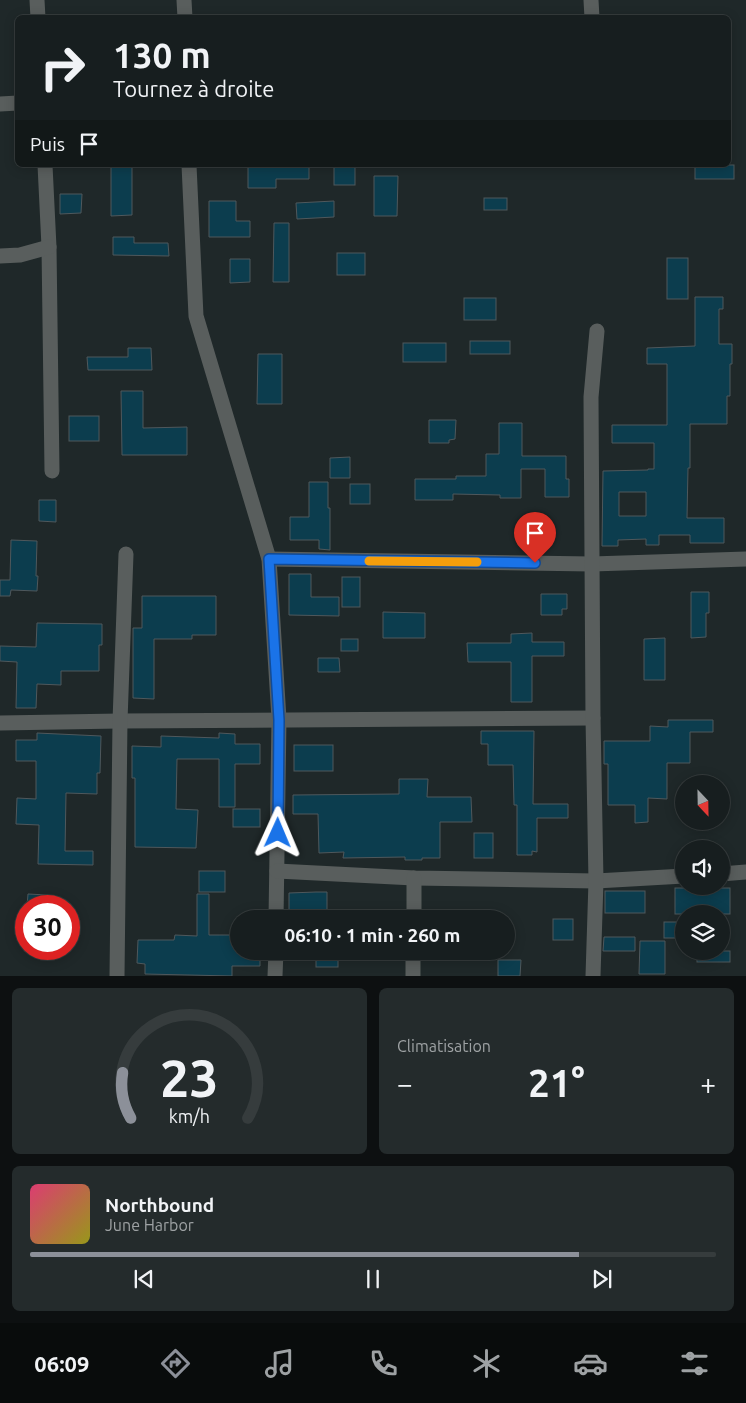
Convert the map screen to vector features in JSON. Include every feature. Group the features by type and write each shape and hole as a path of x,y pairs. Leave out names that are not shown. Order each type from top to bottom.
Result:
{"street":[{"path":"37,0 38,15"},
{"path":"184,0 185,15"},
{"path":"591,0 592,15"},
{"path":"0,104 15,102"},
{"path":"45,167 49,247 52,471"},
{"path":"189,167 196,316 269,559 279,720 276,910"},
{"path":"0,256 20,255 49,247"},
{"path":"593,976 596,881 591,397 597,331"},
{"path":"117,976 120,721 126,554"},
{"path":"269,559 592,564 746,559"},
{"path":"0,723 593,718"},
{"path":"277,871 414,878 596,881 675,877"},
{"path":"730,873 746,872"},
{"path":"414,878 414,910"},
{"path":"275,976 276,960"},
{"path":"413,976 414,960"}],"building":[{"path":"731,165 734,165 734,179 695,179 695,167 731,167"},
{"path":"111,167 132,167 132,215 111,216"},
{"path":"248,167 309,167 309,179 276,179 276,188 248,188"},
{"path":"334,167 355,167 355,185 334,185"},
{"path":"374,176 398,176 397,216 374,216"},
{"path":"60,194 82,194 81,213 60,214"},
{"path":"484,198 507,198 507,210 484,210"},
{"path":"209,201 236,201 236,221 250,221 250,237 209,237"},
{"path":"334,201 334,217 297,219 296,203"},
{"path":"274,223 289,223 289,282 273,282"},
{"path":"113,237 134,237 134,243 168,243 169,256 113,255"},
{"path":"337,253 365,253 365,275 337,275"},
{"path":"667,258 688,258 688,299 667,299"},
{"path":"230,259 250,259 250,282 230,283"},
{"path":"695,297 723,297 723,309 719,309 719,344 732,344 730,396 727,396 727,424 690,424 687,518 724,518 724,543 690,543 690,535 659,535 659,545 646,545 646,539 618,540 618,546 602,546 603,471 654,469 654,443 612,443 612,425 667,425 667,364 647,364 647,348 695,346","holes":["619,492 646,492 646,516 619,516"]},
{"path":"464,298 496,298 496,320 464,320"},
{"path":"470,341 510,341 510,354 470,354"},
{"path":"403,343 446,343 446,362 403,362"},
{"path":"128,348 151,348 152,370 88,370 87,357 128,357"},
{"path":"258,354 282,354 282,404 257,404"},
{"path":"121,391 143,391 143,428 187,427 187,455 122,455"},
{"path":"69,416 99,416 99,441 69,441"},
{"path":"429,420 456,420 455,439 449,440 449,443 429,443"},
{"path":"499,423 522,423 522,456 566,456 566,479 569,479 569,497 545,497 545,469 521,469 521,498 500,498 500,495 453,494 453,500 415,500 415,479 456,479 456,476 486,476 486,454 499,454"},
{"path":"350,457 350,478 330,478 330,458"},
{"path":"309,482 328,482 330,550 319,549 319,540 290,540 290,517 309,517"},
{"path":"350,484 370,484 370,504 350,504"},
{"path":"39,500 56,500 56,522 39,521"},
{"path":"11,540 37,541 37,591 11,590 10,596 0,596 0,580 10,580"},
{"path":"289,574 311,574 311,597 339,597 339,616 289,615"},
{"path":"342,577 360,577 360,607 342,607"},
{"path":"691,592 709,592 709,613 706,613 706,637 691,638"},
{"path":"541,594 567,594 567,609 562,609 562,615 541,615"},
{"path":"142,596 216,596 216,635 192,635 192,639 154,639 154,699 133,698 133,628 142,628"},
{"path":"383,612 425,613 425,638 383,638"},
{"path":"37,623 102,624 102,645 99,645 99,671 61,671 61,685 37,684 36,708 16,708 17,662 0,661 0,646 36,647"},
{"path":"532,633 532,642 564,642 564,656 532,656 532,702 511,702 511,662 468,662 467,643 511,643 511,634"},
{"path":"665,638 665,680 644,680 644,639"},
{"path":"341,639 358,639 358,651 341,651"},
{"path":"318,658 339,658 340,672 318,672"},
{"path":"668,720 713,720 713,732 690,732 690,763 667,763 667,799 648,798 648,822 635,823 635,805 608,805 608,764 604,764 604,741 650,741 650,726 668,727"},
{"path":"481,731 534,731 533,804 568,804 568,818 537,818 537,852 532,851 532,855 517,855 517,805 514,805 513,765 488,765 488,744 481,744"},
{"path":"37,733 101,736 100,773 97,773 97,794 66,793 65,851 93,851 93,865 38,864 39,825 16,824 17,798 36,799 36,761 16,761 16,740 37,740"},
{"path":"219,733 235,734 235,744 260,744 260,764 235,764 235,807 219,807 219,759 177,759 176,809 198,810 196,848 135,847 135,778 132,778 132,746 161,747 161,736 219,738"},
{"path":"294,745 333,745 333,771 294,771"},
{"path":"399,779 428,779 427,797 471,797 472,822 440,822 440,858 405,860 405,857 343,858 344,852 319,853 318,814 293,814 293,795 399,794"},
{"path":"233,809 260,809 260,827 233,827"},
{"path":"474,833 493,833 493,858 474,858"},
{"path":"199,871 225,871 225,892 199,892"},
{"path":"605,891 645,891 645,913 605,913"},
{"path":"327,892 327,910 289,910 289,893"},
{"path":"197,894 209,894 209,935 230,935 230,960 260,960 260,966 232,966 232,976 145,974 145,964 137,963 138,940 174,940 175,935 197,936"},
{"path":"675,895 730,895 730,905 675,905"},
{"path":"553,919 573,919 573,940 553,940"},
{"path":"664,922 675,922 675,938 664,938"},
{"path":"604,937 635,937 635,951 603,951"},
{"path":"640,941 665,941 665,974 639,974"},
{"path":"316,960 338,960 338,967 316,967"},
{"path":"498,960 521,960 520,976 498,976"},
{"path":"697,960 730,960 730,962 697,962"}],"slow traffic":[{"path":"369,561 477,562"}],"route":[{"path":"278,833 279,720 269,559 535,563"}]}
